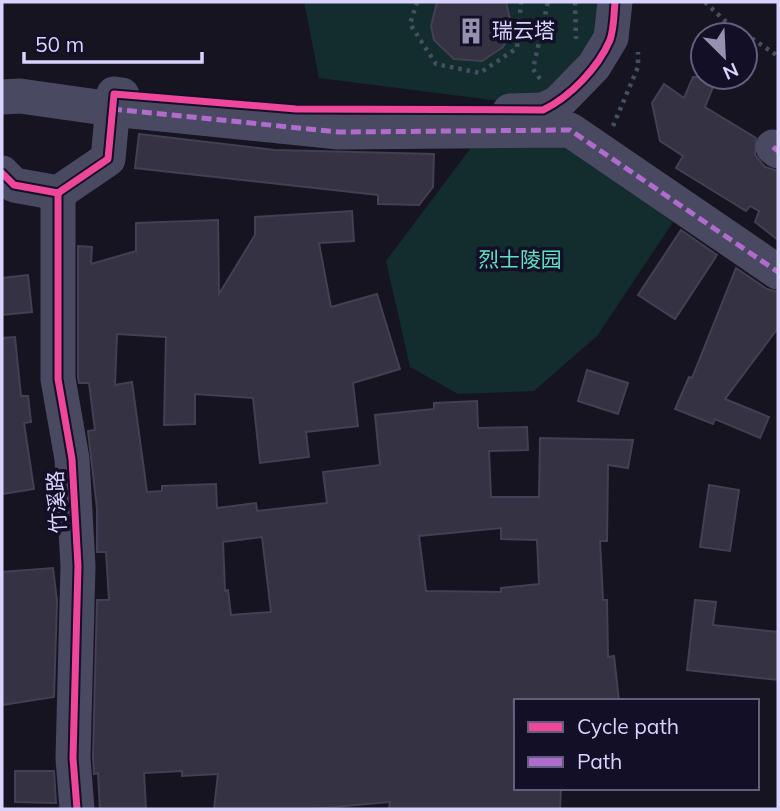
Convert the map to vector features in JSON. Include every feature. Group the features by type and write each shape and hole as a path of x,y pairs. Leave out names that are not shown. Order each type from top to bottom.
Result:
{"street":[{"path":"2,173 14,185 58,193 108,159 114,94 296,109 543,110 558,103 594,66 611,38 615,2"},
{"path":"2,97 20,96 112,109 339,132 570,130 603,149 778,272"},
{"name":"竹溪路","path":"58,193 58,379 72,459 78,566 73,758 77,809"}],"path":[{"path":"417,2 410,24 436,64 480,73 517,48 521,2"},
{"path":"533,69 548,2"},
{"path":"705,2 724,20 778,56"},
{"path":"603,149 638,68"}],"green space":[{"path":"304,2 609,2 604,39 540,106 319,78"},
{"name":"烈士陵园","path":"482,133 563,139 673,222 597,336 534,391 458,394 410,367 386,261"}],"building":[{"name":"瑞云塔","path":"437,2 506,2 511,23 509,36 503,47 482,61 454,59 434,40 431,26"},
{"path":"664,84 684,98 689,86 689,91 711,91 705,107 756,138 755,155 765,167 778,171 778,240 755,222 759,211 750,206 746,211 676,168 683,156 660,141 652,103"},
{"path":"139,134 275,150 434,154 433,187 419,205 378,204 378,195 135,168"},
{"path":"352,211 354,241 319,243 331,307 377,294 400,369 353,383 358,426 306,432 309,457 260,463 253,398 195,394 195,424 164,425 166,337 117,334 115,385 132,382 147,492 162,491 162,486 216,484 217,508 256,503 257,511 327,503 323,472 380,465 375,415 434,409 434,403 477,401 478,428 527,427 528,450 489,451 491,497 539,497 540,438 633,440 628,468 608,465 607,541 600,541 603,600 607,600 608,657 614,656 619,699 513,701 514,790 561,790 560,809 389,809 390,802 311,809 214,809 218,774 182,776 182,771 144,773 146,809 100,809 98,773 94,774 93,757 97,600 109,600 106,552 97,552 97,509 88,431 95,430 89,383 79,383 78,377 78,246 92,247 91,264 136,251 136,223 218,220 219,294 255,235 255,217","holes":["501,528 501,539 537,540 539,584 501,588 501,592 426,591 419,536","262,537 271,612 231,615 228,590 225,591 223,542"]},
{"path":"681,230 717,255 675,319 638,295"},
{"path":"736,268 767,289 778,292 778,328 725,399 769,417 760,438 715,419 713,424 675,409 689,377 692,378"},
{"path":"28,275 32,312 2,315 2,278"},
{"path":"15,337 21,396 28,396 31,422 24,423 34,489 2,494 2,338"},
{"path":"587,370 628,383 618,414 578,401"},
{"path":"709,485 739,490 730,551 700,547"},
{"path":"53,568 57,601 54,697 2,705 2,572"},
{"path":"695,600 716,602 713,625 778,632 778,680 687,670"},
{"path":"15,771 54,771 56,803 15,802"}],"marked path":[{"path":"112,109 339,132 570,130 778,272"},
{"path":"773,147 778,151"}],"cycle path":[{"path":"2,173 14,185 58,193 108,159 114,94 296,109 543,110 573,90 605,51 611,36 615,2"},
{"path":"58,193 58,379 72,459 78,566 73,758 77,809"}],"place":[{"name":"瑞云塔","path":"471,31"}]}
